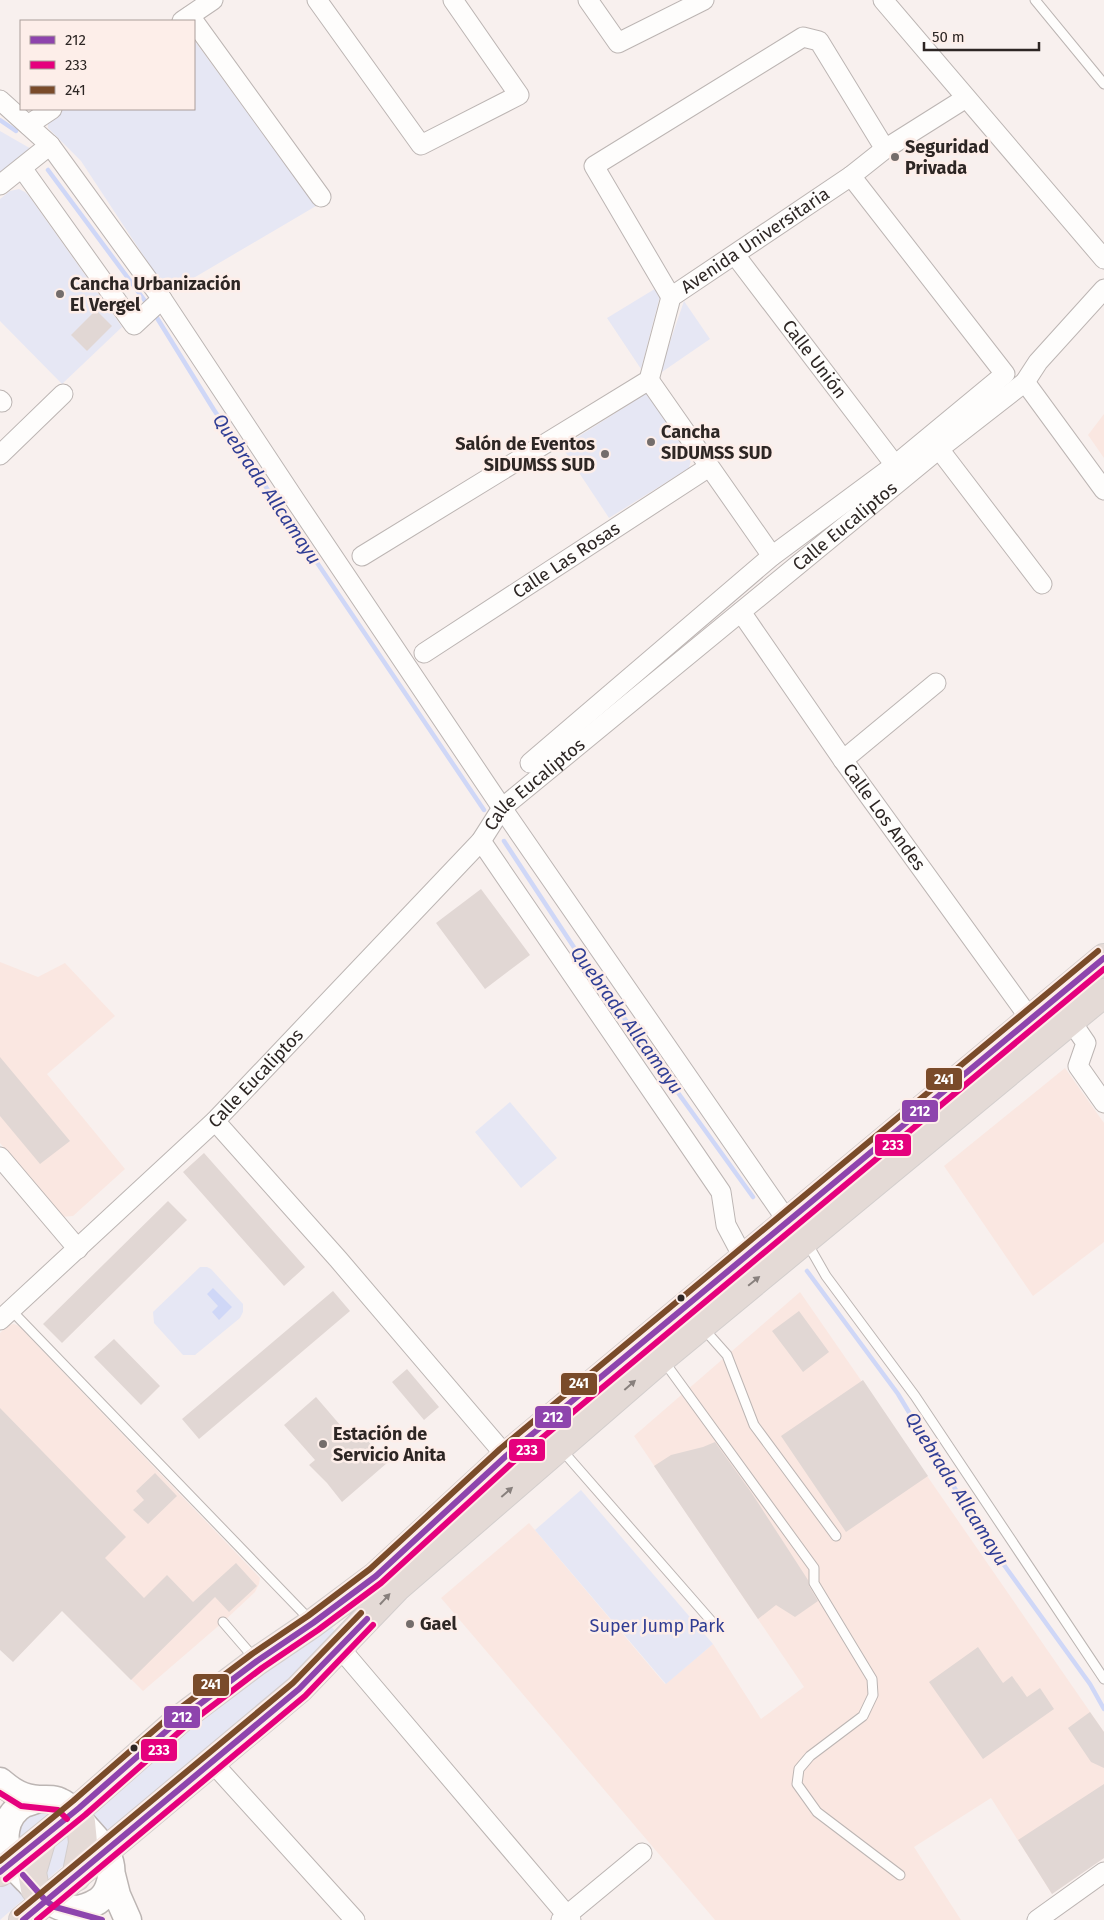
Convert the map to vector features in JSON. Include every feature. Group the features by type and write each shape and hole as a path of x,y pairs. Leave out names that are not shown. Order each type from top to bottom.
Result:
{"highway":[{"path":"23,1920 76,1876 109,1863 212,1762 299,1689 396,1588 662,1358 702,1326 796,1231 1031,1020 1104,958"},
{"path":"6,1867 42,1838 77,1817 180,1719 256,1661 313,1623 376,1576 506,1456 744,1257 796,1231 1072,1021 1104,993"},
{"path":"76,1876 84,1843 77,1817"},
{"path":"42,1838 32,1872 49,1900"}],"main road":[{"path":"0,1781 11,1791 24,1798 49,1799 62,1802 77,1817 109,1863 117,1895 128,1920"},
{"path":"39,1799 24,1804 2,1829 6,1848 6,1867 49,1900 102,1920"},
{"path":"49,1900 80,1910 97,1902 109,1888 109,1863"}],"street":[{"path":"186,19 213,0"},
{"path":"317,0 421,145 519,95 453,0"},
{"path":"588,0 618,43 704,0"},
{"path":"884,0 1104,259"},
{"path":"195,31 321,197"},
{"path":"671,297 594,166 803,37 818,41 886,149"},
{"name":"Avenida Universitaria","path":"649,380 671,297 851,176 886,149 966,98"},
{"path":"0,100 50,145 295,500 502,808 796,1231"},
{"path":"28,125 50,110"},
{"path":"0,185 50,145"},
{"path":"22,168 134,325 160,302"},
{"name":"Calle Eucaliptos","path":"530,763 772,556 895,464 1005,374 851,176"},
{"name":"Calle Unión","path":"735,255 895,464"},
{"name":"Calle Eucaliptos","path":"6,1315 216,1121 481,841 502,808 939,449 1025,382 1038,362 1104,289"},
{"path":"362,556 649,380 772,556"},
{"path":"1025,382 1104,490"},
{"path":"0,455 64,394"},
{"path":"939,449 1042,584"},
{"name":"Calle Las Rosas","path":"424,652 709,467"},
{"name":"Calle Los Andes","path":"741,612 843,760 1031,1020"},
{"path":"843,760 936,683"},
{"path":"481,841 721,1192 726,1225 744,1257"},
{"path":"1072,1021 1086,1043 1078,1066 1104,1103"},
{"path":"216,1121 338,1259 506,1456"},
{"path":"0,1157 78,1248"},
{"path":"340,1648 566,1918 642,1853"},
{"path":"212,1762 355,1920"},
{"path":"1036,1920 1104,1872"}],"lane":[{"path":"1035,0 1104,84"},
{"path":"796,1231 826,1276 915,1396 1104,1679"},
{"path":"6,1315 313,1623"},
{"path":"702,1326 727,1355 754,1425 836,1536"},
{"path":"662,1358 814,1568 814,1583 872,1679 873,1695 863,1716 810,1756 799,1769 797,1784 817,1812 900,1875"},
{"path":"559,1447 713,1623"},
{"path":"223,1622 256,1661"}],"shaded area":[{"path":"1104,414 1104,458 1088,435"},
{"path":"0,962 38,977 65,963 115,1016 47,1074 125,1169 73,1216 61,1217 0,1143"},
{"path":"1065,1068 1104,1123 1104,1242 1033,1296 944,1166"},
{"path":"800,1292 1104,1732 1104,1858 1052,1894 991,1798 914,1847 961,1920 715,1920 441,1598 529,1523 665,1684 713,1644 761,1719 804,1687 634,1436"},
{"path":"14,1324 19,1326 260,1578 255,1592 143,1691 0,1549 0,1333 8,1325"}],"green space":[{"path":"195,41 316,206 168,293 81,161 48,128 48,121 60,110 195,110"},
{"path":"0,131 33,150 0,180"},
{"path":"19,189 29,196 122,327 62,384 0,321 0,199 10,191"},
{"path":"658,287 660,296 641,369 607,318"},
{"path":"684,301 710,339 659,374"},
{"path":"647,393 692,456 689,468 609,518 562,447"},
{"path":"510,1102 557,1158 521,1188 475,1132"},
{"path":"200,1267 211,1269 243,1304 243,1312 240,1318 195,1355 183,1355 154,1323 153,1312"},
{"name":"Super Jump Park","path":"581,1490 713,1644 666,1684 535,1530"},
{"path":"329,1623 338,1635 305,1668 109,1837 91,1816 161,1747"},
{"path":"57,1811 13,1848 12,1843 27,1812"},
{"path":"72,1829 72,1856 43,1883 49,1848"},
{"path":"9,1872 27,1896 0,1920 0,1880"}],"water":[{"path":"213,1288 232,1307 219,1320 212,1312 218,1306 207,1294"}],"building":[{"path":"96,310 112,326 87,351 71,335"},
{"path":"481,889 530,955 485,989 436,923"},
{"path":"0,1057 70,1141 40,1164 0,1116"},
{"path":"204,1153 305,1267 284,1286 183,1172"},
{"path":"168,1201 187,1220 62,1343 43,1324"},
{"path":"333,1291 350,1311 199,1439 182,1419"},
{"path":"799,1311 829,1352 803,1372 772,1331"},
{"path":"114,1339 160,1386 141,1405 94,1357"},
{"path":"407,1369 439,1407 424,1420 392,1382"},
{"path":"863,1380 928,1476 846,1532 781,1436"},
{"path":"316,1397 347,1433 355,1426 387,1463 342,1502 309,1465 315,1460 284,1425"},
{"path":"0,1408 126,1537 105,1558 144,1598 167,1575 193,1602 236,1563 257,1586 229,1612 215,1597 131,1680 62,1611 13,1662 0,1650"},
{"path":"715,1442 751,1492 808,1580 809,1586 818,1601 795,1617 776,1605 758,1619 654,1466 671,1455"},
{"path":"155,1473 177,1496 148,1524 133,1510 144,1500 136,1491"},
{"path":"978,1647 1003,1683 1012,1676 1027,1697 1040,1688 1054,1709 983,1759 929,1682"},
{"path":"1090,1712 1104,1732 1104,1768 1091,1762 1068,1728"},
{"path":"1104,1784 1104,1858 1052,1894 1018,1840"}],"waterway":[{"name":"Quebrada Allcamayu","path":"0,120 16,131"},
{"name":"Quebrada Allcamayu","path":"48,170 148,305"},
{"name":"Quebrada Allcamayu","path":"154,313 214,410 484,810"},
{"name":"Quebrada Allcamayu","path":"504,841 581,958 753,1197"},
{"name":"Quebrada Allcamayu","path":"807,1271 898,1394 986,1540 1090,1684 1104,1709"}],"transit line":[{"name":"241","path":"0,1861 73,1801 175,1712 370,1569 500,1449 1098,951"},
{"name":"212","path":"0,1872 79,1808 180,1719 376,1576 506,1456 1104,958"},
{"name":"233","path":"6,1879 85,1815 186,1726 262,1668 318,1630 381,1583 512,1463 1104,969"},
{"name":"241","path":"17,1913 293,1683 361,1613"},
{"name":"212","path":"23,1920 299,1689 367,1619"},
{"name":"233","path":"37,1920 305,1696 373,1625"},
{"name":"233","path":"0,1793 21,1806 58,1810 67,1819"},
{"name":"212","path":"23,1875 46,1901 55,1907 102,1920"}],"place":[{"name":"Seguridad Privada","path":"895,157"},
{"name":"Cancha Urbanización El Vergel","path":"60,294"},
{"name":"Cancha SIDUMSS SUD","path":"651,442"},
{"name":"Salón de Eventos SIDUMSS SUD","path":"605,454"},
{"name":"Estación de Servicio Anita","path":"323,1444"},
{"name":"Gael","path":"410,1624"}]}
